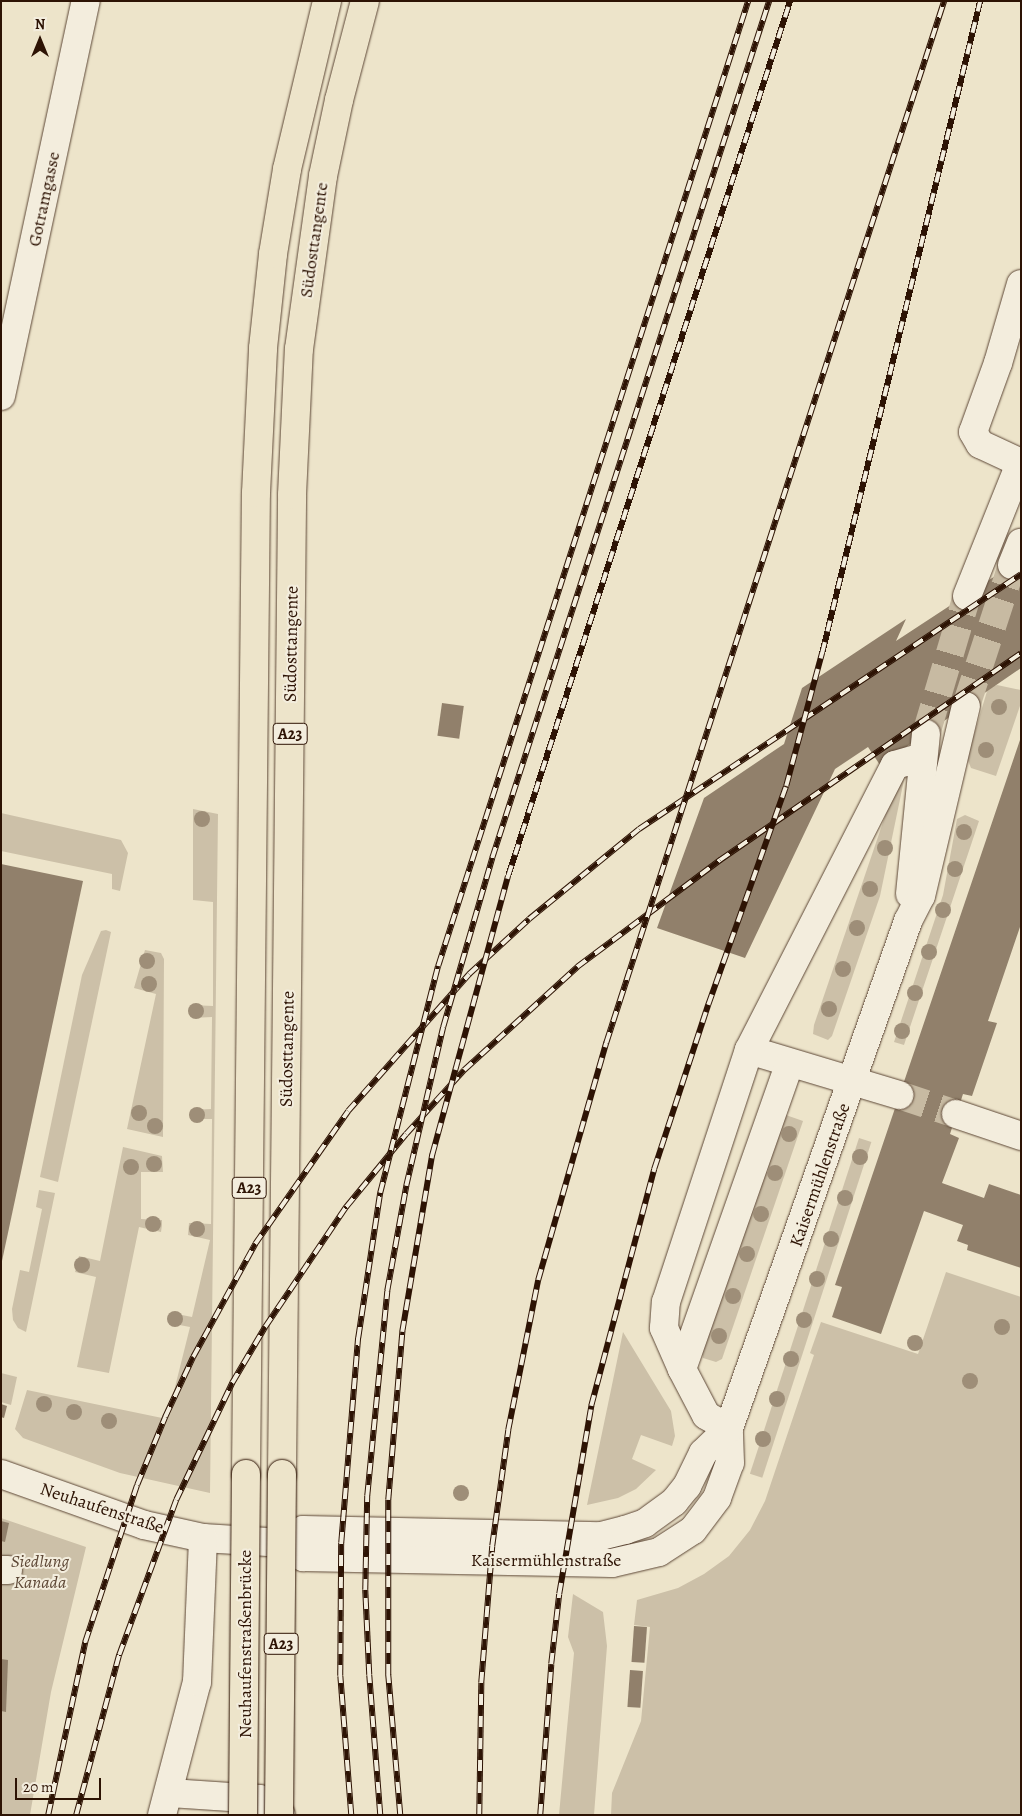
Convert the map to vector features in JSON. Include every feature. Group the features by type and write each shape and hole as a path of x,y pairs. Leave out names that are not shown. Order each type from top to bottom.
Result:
{"highway":[{"name":"Südosttangente","path":"246,1474 256,493 263,348 273,254 287,169 327,1"},
{"name":"Südosttangente","path":"282,1474 292,494 299,350 323,176 365,1"},
{"name":"Neuhaufenstraßenbrücke","path":"244,1815 246,1474"},
{"name":"Neuhaufenstraßenbrücke","path":"280,1815 282,1474"}],"street":[{"name":"Gotramgasse","path":"1,396 86,1"},
{"path":"967,596 1020,462 980,444 973,432 998,363 1021,284"},
{"name":"Kaisermühlenstraße","path":"203,1538 284,1543 302,1530 601,1536 644,1523 674,1502 687,1486 703,1454 729,1428 908,921 921,896 932,861 953,750 966,706"},
{"name":"Kaisermühlenstraße","path":"749,1050 895,765 924,745 908,921"},
{"path":"729,1428 706,1415 682,1370 664,1328 666,1302 749,1050 899,1095"},
{"path":"682,1370 790,1063"},
{"path":"956,1114 1021,1136"},
{"name":"Neuhaufenstraße","path":"1,1474 144,1525 203,1538"},
{"path":"203,1538 197,1682 166,1804 260,1799 280,1815"}],"green space":[{"path":"997,685 1021,690 1021,703 996,776 971,768 967,758 988,688"},
{"path":"905,775 880,896 832,1036 828,1040 813,1034 814,1025 897,781"},
{"path":"193,809 218,814 210,1493 120,1473 23,1438 15,1429 27,1390 167,1419 190,1327 169,1323 172,1313 192,1317 210,1240 188,1235 189,1223 211,1224 212,1119 190,1119 190,1110 211,1109 212,1017 192,1018 191,1005 213,1006 213,902 193,900"},
{"path":"1,813 121,840 128,853 120,891 112,889 112,874 1,851"},
{"path":"965,815 979,821 904,1045 894,1042 943,895 957,819"},
{"path":"101,931 111,932 58,1182 40,1177 82,975"},
{"path":"145,950 161,953 164,959 163,1137 127,1129 156,994 134,988"},
{"path":"783,1114 803,1121 722,1359 716,1362 703,1358 702,1353"},
{"path":"859,1138 871,1142 762,1478 750,1474"},
{"path":"123,1147 162,1156 163,1172 141,1172 141,1219 162,1220 162,1225 161,1232 139,1227 109,1373 77,1367 96,1277 75,1272 79,1256 100,1261"},
{"path":"39,1190 55,1193 26,1332 18,1328 13,1320 12,1309 20,1270 29,1272 42,1209 36,1207"},
{"path":"946,1272 1021,1297 1021,1815 611,1815 612,1793 641,1721 650,1627 634,1625 637,1600 678,1588 704,1574 729,1556 750,1530 765,1501 814,1355 810,1353 821,1322 918,1354"},
{"path":"623,1332 671,1411 675,1436 672,1446 641,1435 632,1459 656,1470 636,1489 618,1498 587,1505"},
{"path":"1,1373 17,1377 11,1405 1,1402"},
{"name":"Siedlung Kanada","path":"1,1518 86,1547 51,1692 30,1815 1,1815"},
{"path":"573,1594 603,1612 607,1646 594,1815 559,1815 574,1653 568,1637"}],"building":[{"path":"1021,559 1021,668 880,765 868,747 835,769 745,958 657,928 704,798 784,744 802,688 906,619 896,641"},
{"path":"442,703 464,706 459,739 437,736"},
{"path":"1021,737 1021,924 988,1021 997,1023 972,1096 963,1094 950,1134 959,1138 942,1183 984,1198 989,1184 1021,1195 1021,1268 967,1250 968,1245 957,1241 963,1225 924,1211 881,1334 832,1317 842,1287 835,1285"},
{"path":"1,864 83,881 2,1261 1,1261"},
{"path":"1,1404 7,1406 4,1418 1,1417"},
{"path":"1,1521 9,1523 5,1542 1,1541"},
{"path":"634,1626 647,1627 644,1663 631,1662"},
{"path":"1,1659 8,1660 6,1712 1,1711"},
{"path":"630,1670 643,1671 640,1708 627,1707"}],"tunnel":[{"path":"966,706 1012,565"},
{"path":"926,734 967,596"},
{"path":"899,1095 956,1114"}],"railway":[{"path":"351,1815 340,1676 341,1543 358,1338 380,1193 438,966 748,1"},
{"path":"380,1815 369,1675 365,1590 367,1496 387,1291 406,1186 443,1027 492,858 769,1"},
{"path":"400,1815 388,1675 388,1500 402,1332 432,1155 508,876 790,1"},
{"path":"479,1815 481,1683 492,1546 508,1430 538,1280 606,1043 944,1"},
{"path":"540,1815 551,1664 559,1594 591,1406 654,1169 708,1005 786,786 822,653 980,1"},
{"path":"48,1815 85,1642 137,1485 165,1417 193,1357 255,1244 348,1111 469,974 529,919 639,829 1021,574"},
{"path":"76,1815 119,1655 176,1500 232,1383 265,1327 346,1207 406,1134 464,1070 577,967 720,860 1021,653"}]}
